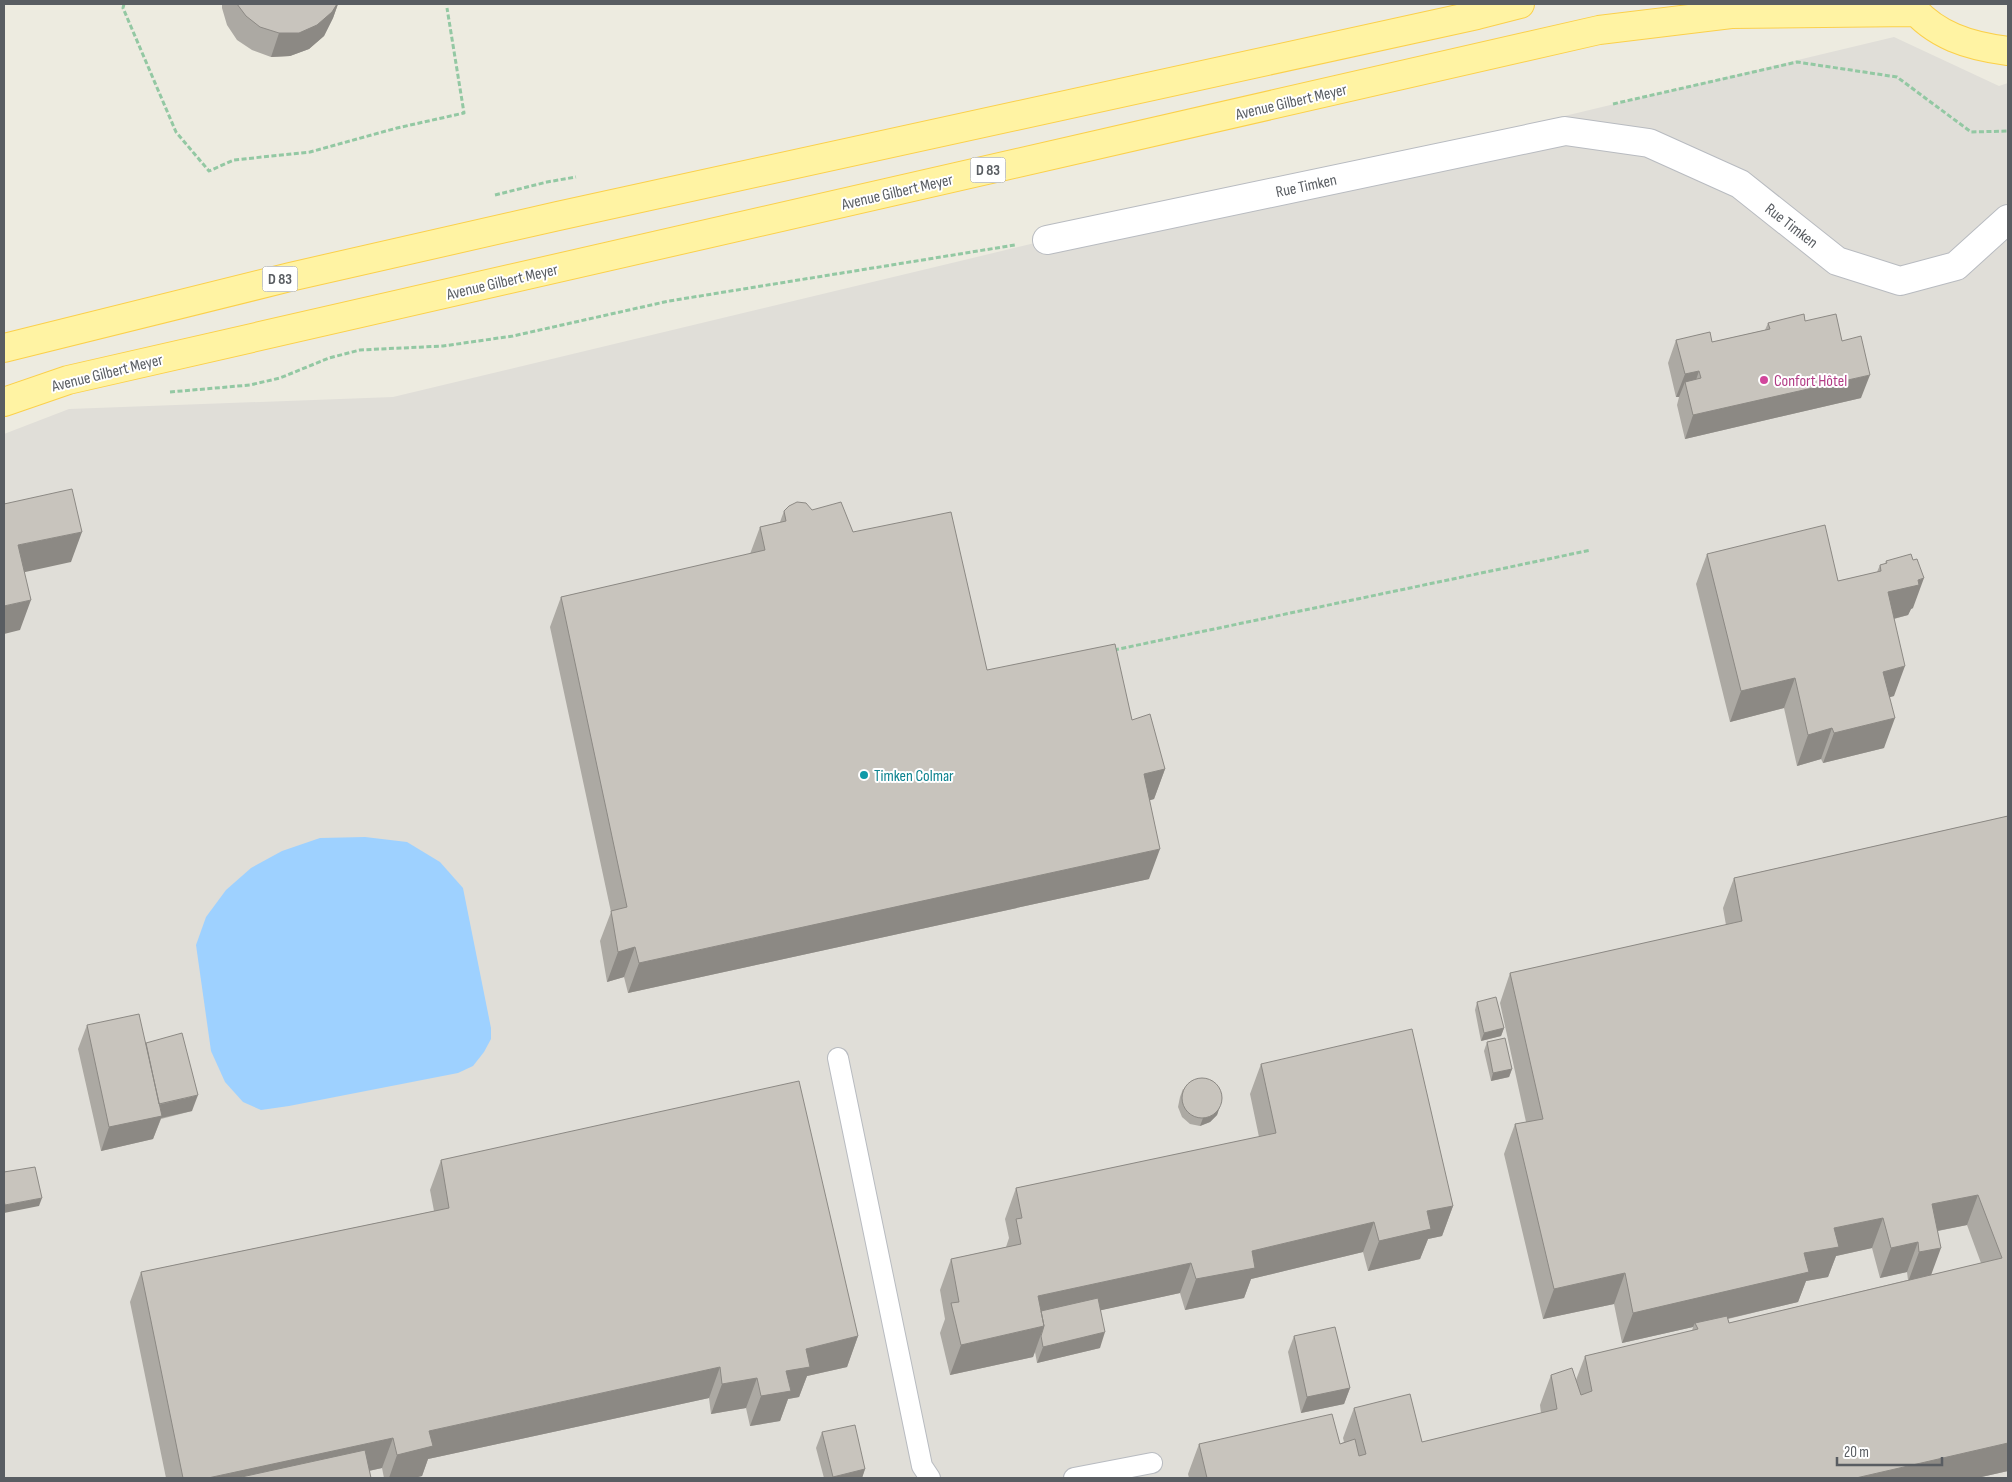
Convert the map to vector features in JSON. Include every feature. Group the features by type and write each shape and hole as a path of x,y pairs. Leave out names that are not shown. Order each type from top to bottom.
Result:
{"main road":[{"name":"D 83","path":"4,348 290,277 558,216 1478,15 1520,4"},
{"name":"Avenue Gilbert Meyer","path":"4,402 68,380 1599,30 1731,14 1912,8 1932,26 1955,39 1979,48 2008,51"}],"street":[{"name":"Rue Timken","path":"1047,240 1565,130 1650,143 1740,184 1837,261 1900,281 1956,266 2008,219"}],"lane":[{"path":"838,1058 922,1466 930,1478"},
{"path":"1074,1478 1152,1463"}],"path":[{"path":"124,4 123,8 176,132 209,171 234,160 310,152 397,128 464,113 447,8"},
{"path":"1607,107 1616,102 1796,62 1897,78 1971,132 2008,131"},
{"path":"168,392 250,385 280,378 329,358 360,350 443,346 513,336 669,300 1047,240"},
{"path":"1106,652 1591,550"}],"shaded area":[{"path":"1894,37 1999,86 2008,83 2008,1478 4,1478 4,434 69,409 393,397"}],"water":[{"path":"365,837 407,842 440,862 463,888 491,1028 491,1039 473,1066 458,1073 261,1110 243,1102 225,1082 211,1051 196,945 206,917 226,890 251,868 282,851 320,838"}],"building":[{"path":"237,4 337,4 332,12 317,25 299,33 279,33 260,27 246,16"},
{"name":"Confort Hôtel","path":"1804,314 1805,321 1836,314 1842,341 1861,336 1870,375 1693,415 1685,382 1701,378 1699,371 1685,374 1676,340 1710,332 1712,342 1770,329 1768,323"},
{"path":"72,489 82,532 18,545 31,600 4,606 4,504"},
{"name":"Timken Colmar","path":"797,502 806,503 812,510 841,502 853,532 951,512 987,670 1115,644 1132,720 1150,714 1165,769 1144,774 1160,849 639,963 635,947 618,952 611,911 627,907 561,597 765,550 760,527 786,521 784,511"},
{"path":"1825,525 1838,581 1881,571 1880,565 1887,563 1886,561 1911,554 1913,560 1917,559 1924,578 1918,580 1919,585 1888,592 1905,666 1883,672 1895,718 1834,733 1832,728 1808,735 1795,678 1741,691 1707,554"},
{"path":"2008,816 2008,1443 1856,1478 1207,1478 1199,1444 1332,1414 1340,1444 1355,1439 1359,1456 1366,1454 1354,1408 1410,1394 1422,1442 1557,1409 1551,1375 1572,1368 1581,1395 1592,1391 1585,1356 1698,1329 1695,1323 1727,1316 1729,1323 2002,1258 1978,1195 1932,1204 1941,1248 1919,1252 1918,1242 1891,1248 1883,1218 1834,1228 1839,1247 1804,1253 1809,1272 1633,1313 1625,1273 1554,1289 1515,1124 1543,1119 1510,973 1742,921 1734,878"},
{"path":"1496,997 1504,1028 1484,1033 1477,1002"},
{"path":"139,1014 162,1116 109,1127 87,1025"},
{"path":"1412,1029 1453,1206 1427,1211 1431,1229 1379,1241 1374,1222 1252,1251 1255,1268 1196,1279 1191,1263 1038,1296 1044,1326 961,1345 951,1303 959,1302 951,1259 1021,1244 1016,1219 1022,1218 1016,1188 1276,1133 1261,1064"},
{"path":"182,1033 198,1095 159,1104 146,1043"},
{"path":"1505,1038 1512,1069 1493,1073 1487,1042"},
{"path":"1198,1078 1206,1078 1213,1081 1219,1087 1222,1098 1219,1109 1213,1115 1206,1118 1198,1118 1191,1115 1185,1109 1182,1102 1182,1094 1185,1087 1191,1081"},
{"path":"799,1081 858,1336 806,1349 810,1367 786,1371 791,1391 761,1396 757,1378 722,1384 720,1367 429,1431 433,1446 397,1455 393,1438 208,1478 183,1478 141,1272 449,1208 441,1160"},
{"path":"35,1167 42,1198 5,1205 4,1172"},
{"path":"1098,1298 1105,1332 1043,1347 1041,1336 1044,1326 1041,1311"},
{"path":"1335,1327 1350,1388 1307,1397 1294,1336"},
{"path":"855,1425 865,1469 833,1477 822,1432"},
{"path":"365,1450 371,1478 237,1478"}],"place":[{"name":"Confort Hôtel","path":"1764,380"},
{"name":"Timken Colmar","path":"864,775"}]}
